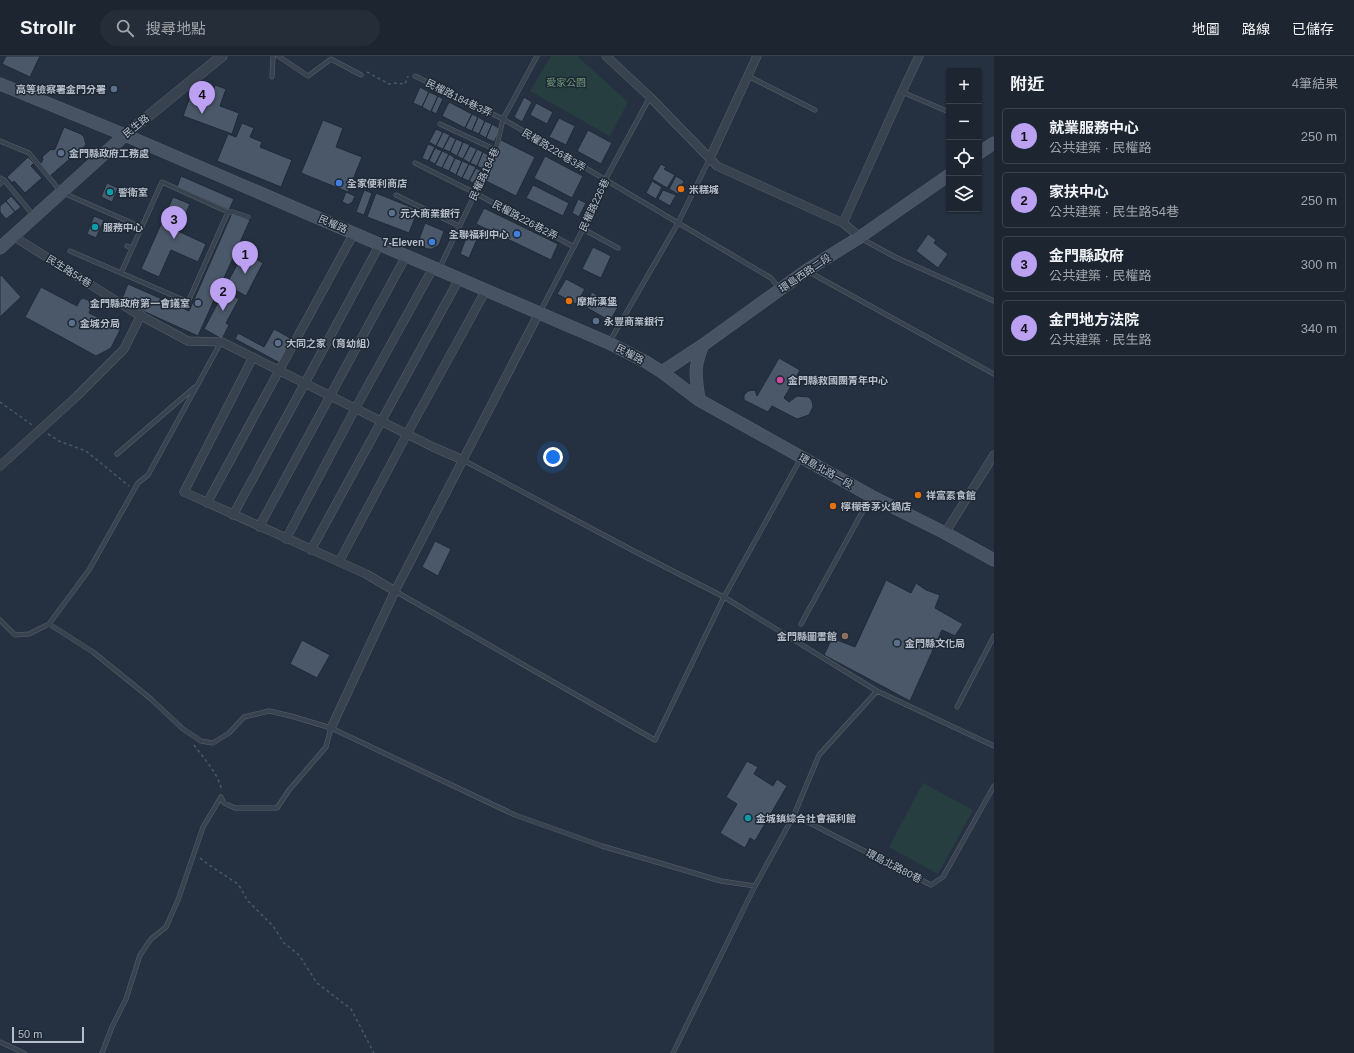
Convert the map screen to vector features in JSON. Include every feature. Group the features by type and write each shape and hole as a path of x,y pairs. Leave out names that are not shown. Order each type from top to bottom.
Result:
{"main road":[{"name":"民權路","path":"0,85 125,135 609,343 662,372"},
{"name":"民生路","path":"0,248 125,135"},
{"path":"982,151 994,143"},
{"name":"環島西路二段","path":"662,372 703,345 807,270 860,237 946,176"},
{"path":"699,400 695,371 697,359 703,345"},
{"name":"環島北路一段","path":"662,372 699,400 871,496 945,533 994,560"}],"street":[{"name":"民生路","path":"125,135 222,56"},
{"path":"606,56 650,97 717,166 843,223 860,237"},
{"path":"710,158 757,56"},
{"path":"843,223 902,92 920,56"},
{"path":"207,503 354,233"},
{"name":"民生路54巷","path":"13,236 141,315 188,341 222,342"},
{"path":"233,515 380,244"},
{"path":"259,527 406,256"},
{"path":"286,539 355,408 436,269"},
{"path":"311,550 459,279"},
{"path":"339,562 486,290"},
{"path":"331,728 395,590 539,313"},
{"path":"0,466 76,397 124,349 141,315"},
{"path":"222,342 432,447 463,460"},
{"path":"253,357 184,492 366,574 395,590"},
{"path":"945,533 994,455"}],"lane":[{"path":"272,77 273,56"},
{"path":"278,56 308,76 331,59 361,76"},
{"name":"民權路184巷","path":"436,269 496,150 503,119 537,56"},
{"name":"民權路184巷3弄","path":"415,76 503,119"},
{"path":"747,76 815,110"},
{"path":"902,92 946,111"},
{"name":"民權路226巷","path":"539,313 583,229 605,180 650,97"},
{"name":"民權路226巷3弄","path":"503,119 771,278 780,289"},
{"path":"440,124 496,150"},
{"path":"0,141 29,153 61,192 141,227"},
{"path":"609,343 678,223 710,158"},
{"name":"民權路226巷2弄","path":"415,162 574,247"},
{"path":"0,184 2,179 34,217"},
{"path":"121,274 162,182 228,212 233,212 248,217"},
{"path":"396,195 459,226"},
{"path":"146,203 152,205"},
{"path":"70,251 188,302 228,212"},
{"path":"583,229 618,248"},
{"path":"860,237 895,257 994,301"},
{"path":"127,246 132,248"},
{"path":"807,270 994,374"},
{"path":"169,294 172,288"},
{"path":"0,620 15,635 30,634 49,624 89,570 138,483 148,475 222,342"},
{"path":"117,454 197,386"},
{"path":"395,590 655,740 724,597 801,457"},
{"path":"463,460 724,597 877,691 994,746"},
{"path":"801,624 871,496"},
{"path":"49,624 93,652 151,699 183,729 201,740 213,743 229,733 244,717 269,711 331,728 515,814 602,846 721,881 755,886"},
{"path":"957,707 994,636"},
{"path":"673,1053 755,886 794,815 819,754 877,691"},
{"path":"221,797 224,803 235,808 277,808 289,790 326,747 331,728"},
{"name":"環島北路80巷","path":"794,815 931,885 943,877 994,786"},
{"path":"102,1053 112,1027 126,999 140,955 151,939 166,928 178,900 203,827 221,797"},
{"path":"0,1042 24,1053"}],"path":[{"path":"361,76 365,70 389,84 405,84 408,73 415,76"},
{"path":"0,402 59,441 86,451 127,485 135,488"},
{"path":"183,729 209,764 222,790 221,797"},
{"path":"194,852 208,865 238,884 248,901 273,926 284,943 299,955 317,983 351,1009 374,1053"}],"green space":[{"name":"愛家公園","path":"551,56 577,56 628,102 610,136 530,91"},
{"path":"923,783 973,810 938,874 889,847"}],"building":[{"path":"6,56 40,56 30,77 2,64"},
{"path":"215,85 226,89 220,106 239,113 232,134 183,116 191,94 197,97 200,90 212,94"},
{"path":"420,87 429,92 422,107 413,103"},
{"path":"429,92 438,96 431,112 422,107"},
{"path":"438,96 443,99 436,114 431,111"},
{"path":"524,97 532,102 522,122 514,117"},
{"path":"449,102 472,114 465,128 442,116"},
{"path":"536,103 553,112 547,124 530,115"},
{"path":"472,114 478,117 472,131 465,128"},
{"path":"478,117 485,121 479,134 472,131"},
{"path":"559,118 575,126 566,145 549,137"},
{"path":"323,120 343,128 336,147 362,157 348,192 301,173"},
{"path":"485,121 492,124 486,138 479,134"},
{"path":"242,123 254,128 250,137 262,142 260,147 292,160 281,187 217,161 228,134 236,137"},
{"path":"492,124 499,129 494,142 486,138"},
{"name":"金門縣政府工務處","path":"64,127 81,134 84,137 86,145 50,176 40,164 43,160 42,157 51,149 55,149"},
{"path":"436,129 443,132 436,146 429,142"},
{"path":"588,130 612,143 601,164 577,151"},
{"path":"443,132 450,135 443,149 436,146"},
{"path":"450,136 456,139 450,152 443,149"},
{"path":"456,139 463,142 457,156 450,152"},
{"path":"501,140 535,157 516,196 482,179"},
{"path":"463,142 470,145 463,159 457,156"},
{"path":"428,144 435,147 428,161 422,158"},
{"path":"470,146 477,149 470,163 463,159"},
{"path":"435,148 442,151 435,164 429,161"},
{"path":"477,149 483,152 477,166 470,163"},
{"path":"442,151 449,154 442,168 435,165"},
{"path":"483,152 490,156 483,169 477,166"},
{"path":"449,154 455,158 449,171 442,168"},
{"path":"545,156 583,176 572,198 534,178"},
{"path":"28,157 34,163 31,166 42,178 25,193 14,181 12,183 7,177"},
{"path":"455,158 462,161 456,175 449,171"},
{"path":"462,161 469,164 462,178 456,175"},
{"path":"469,164 476,167 469,181 462,178"},
{"path":"661,164 666,167 664,169 675,175 667,188 652,179"},
{"path":"476,168 482,171 476,185 469,181"},
{"path":"181,176 234,199 229,210 177,187"},
{"path":"676,176 684,181 678,194 669,189"},
{"path":"652,181 662,187 656,199 646,193"},
{"name":"警衛室","path":"107,183 118,188 112,202 101,197"},
{"path":"533,185 569,203 563,216 526,198"},
{"path":"364,190 372,193 364,215 356,212"},
{"path":"663,190 676,195 670,206 658,199"},
{"path":"346,192 355,196 352,203 349,205 342,202"},
{"name":"元大商業銀行","path":"376,193 418,210 409,233 367,217"},
{"path":"11,196 21,207 15,212 6,201"},
{"path":"173,197 190,204 178,231 206,244 198,262 171,250 159,277 141,269"},
{"path":"578,199 586,203 579,217 572,213"},
{"path":"6,201 15,212 6,219 0,212 0,206"},
{"name":"全聯福利中心","path":"484,208 558,244 551,260 476,224"},
{"path":"232,213 250,220 198,336 121,301 128,284 189,311"},
{"name":"服務中心","path":"94,216 104,220 96,238 87,234"},
{"path":"425,223 444,231 439,245 432,249 417,245"},
{"path":"468,233 478,237 469,258 460,254"},
{"path":"928,234 936,240 934,243 948,254 938,268 916,251"},
{"path":"593,247 611,256 601,278 582,269"},
{"path":"244,252 263,263 246,296 226,285"},
{"path":"1,275 21,297 0,317 0,276"},
{"path":"566,279 585,289 576,304 557,294"},
{"name":"金城分局","path":"41,287 77,306 83,298 90,301 92,306 89,313 121,328 111,348 96,356 25,317"},
{"path":"224,291 239,299 226,323 229,325 222,339 204,329"},
{"path":"592,292 618,307 610,321 584,306"},
{"name":"大同之家（育幼組）","path":"274,329 292,339 280,363 235,339 238,333 264,347"},
{"name":"金門縣救國團青年中心","path":"779,358 800,370 784,398 789,402 797,396 809,397 812,401 813,407 809,415 797,419 772,406 768,412 744,400 744,395 748,391 755,390 757,396"},
{"path":"435,541 451,549 438,576 422,567"},
{"name":"金門縣文化局","path":"886,580 911,593 916,583 926,590 940,595 935,608 963,624 955,636 942,630 910,701 824,655 832,638 855,647"},
{"path":"302,640 330,655 317,678 290,664"},
{"name":"金城鎮綜合社會福利館","path":"747,761 758,767 754,774 773,786 777,779 787,786 755,841 750,838 745,848 720,833 737,804 726,797"}],"place":[{"name":"高等檢察署金門分署","path":"114,89"},
{"name":"金門地方法院","path":"202,114"},
{"name":"金門縣政府工務處","path":"61,153"},
{"name":"全家便利商店","path":"339,183"},
{"name":"米糕城","path":"681,189"},
{"name":"警衛室","path":"110,192"},
{"name":"元大商業銀行","path":"392,213"},
{"name":"服務中心","path":"95,227"},
{"name":"全聯福利中心","path":"517,234"},
{"name":"金門縣政府","path":"174,239"},
{"name":"7-Eleven","path":"432,242"},
{"name":"就業服務中心","path":"245,274"},
{"name":"摩斯漢堡","path":"569,301"},
{"name":"金門縣政府第一會議室","path":"198,303"},
{"name":"家扶中心","path":"223,311"},
{"name":"永豐商業銀行","path":"596,321"},
{"name":"金城分局","path":"72,323"},
{"name":"大同之家（育幼組）","path":"278,343"},
{"name":"金門縣救國團青年中心","path":"780,380"},
{"name":"祥富素食館","path":"918,495"},
{"name":"檸檬香茅火鍋店","path":"833,506"},
{"name":"金門縣圖書館","path":"845,636"},
{"name":"金門縣文化局","path":"897,643"},
{"name":"金城鎮綜合社會福利館","path":"748,818"}]}
